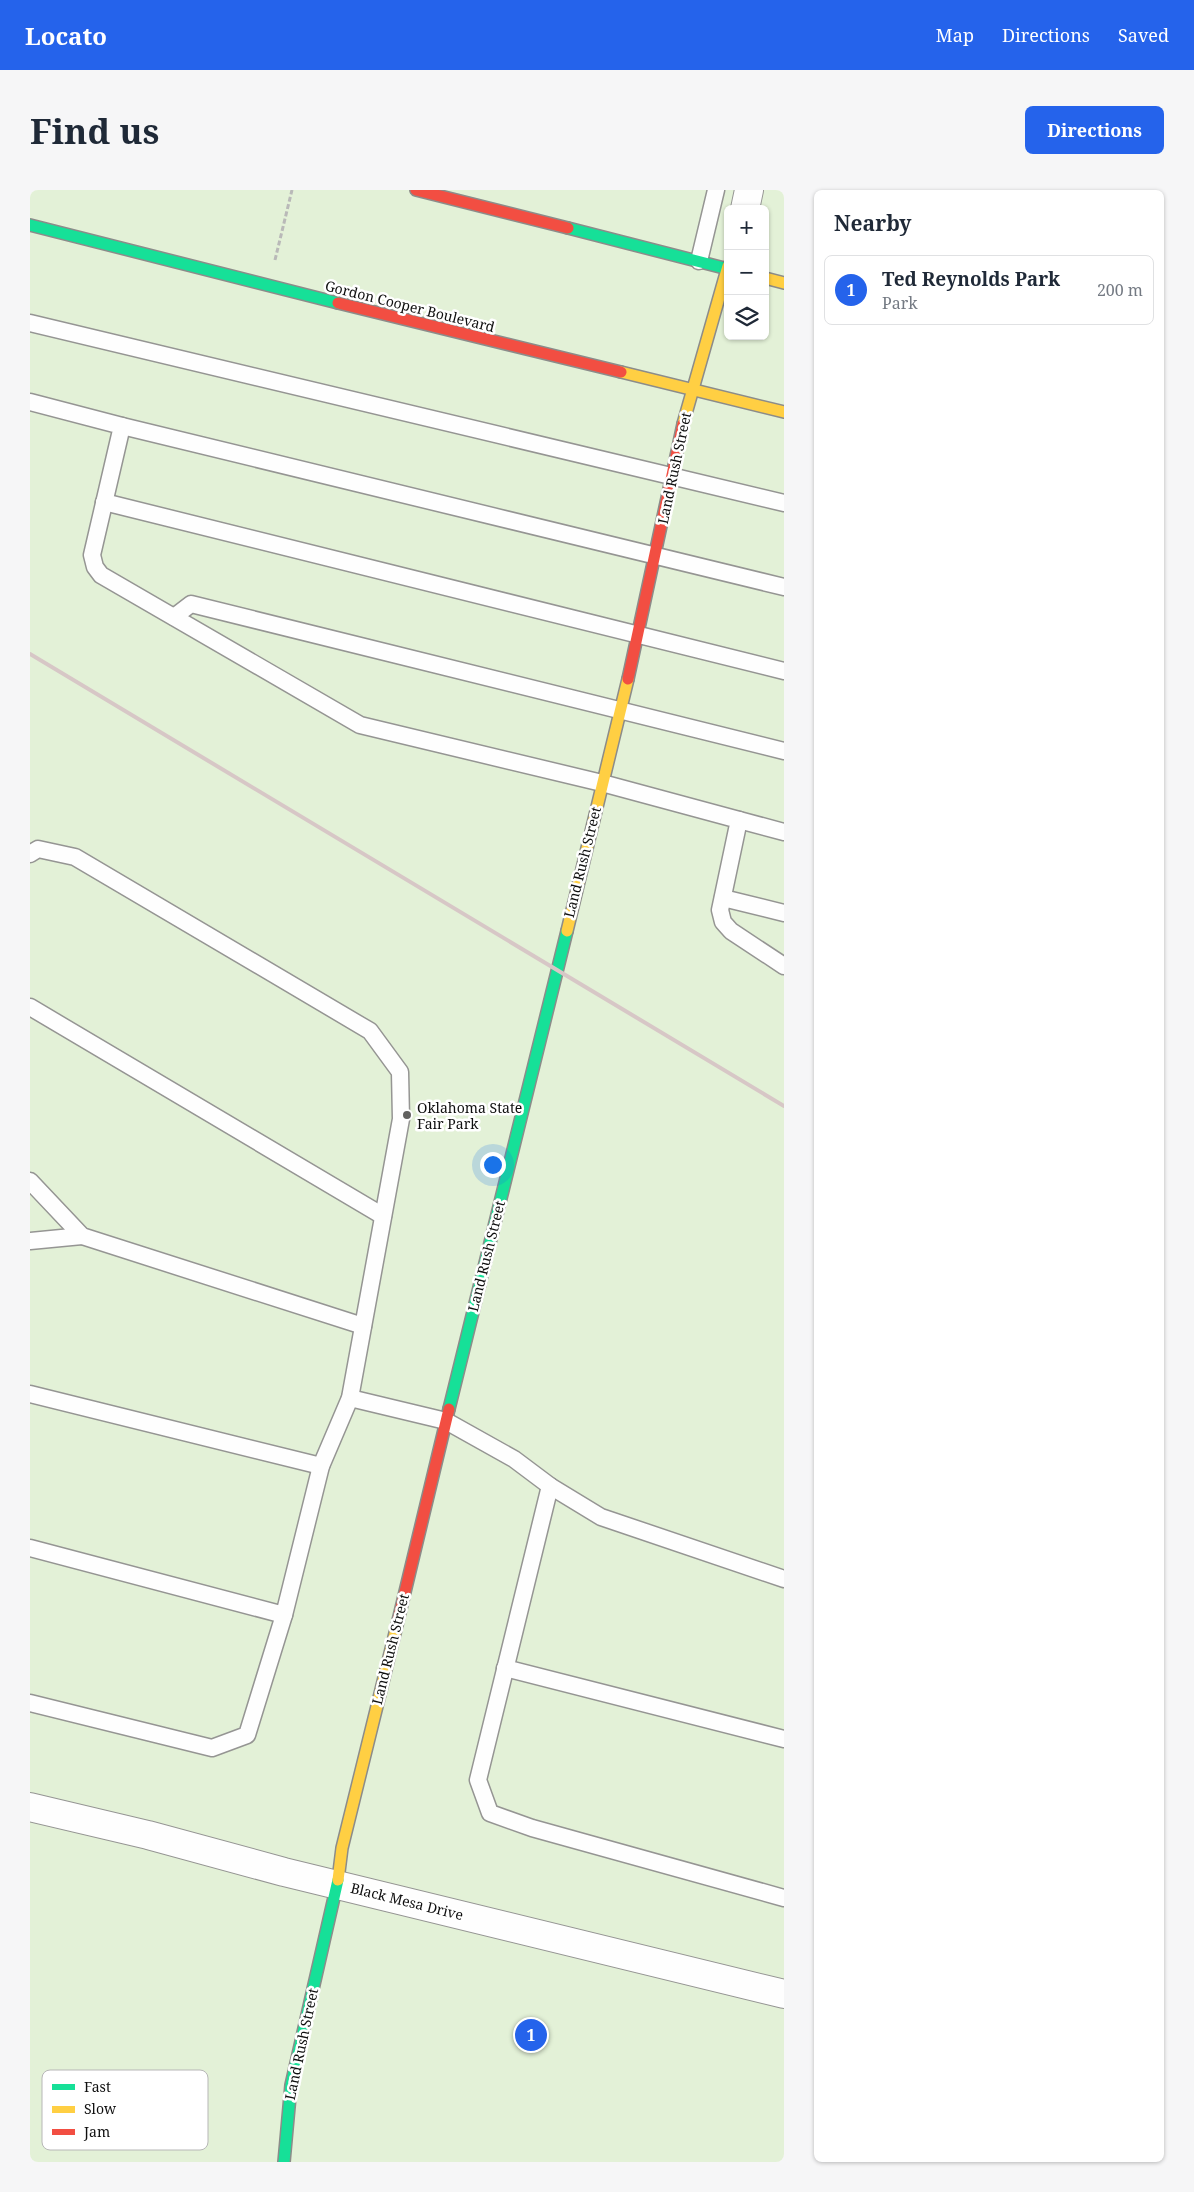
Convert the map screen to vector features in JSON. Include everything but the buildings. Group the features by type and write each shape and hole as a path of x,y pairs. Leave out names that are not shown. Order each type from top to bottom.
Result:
{"street":[{"path":"416,190 724,267"},
{"path":"746,205 749,190"},
{"name":"Gordon Cooper Boulevard","path":"30,225 268,286 784,412"},
{"path":"769,279 784,283"},
{"name":"Land Rush Street","path":"284,2162 290,2085 338,1884 345,1838 620,711 679,438 724,282"},
{"name":"Black Mesa Drive","path":"30,1807 784,1994"}],"lane":[{"path":"699,261 716,190"},
{"path":"30,323 784,503"},
{"path":"30,402 784,587"},
{"path":"122,426 92,555 94,567 101,576 360,725 602,783 784,832"},
{"path":"104,502 784,671"},
{"path":"174,617 191,604 784,751"},
{"path":"739,820 720,910 723,922 731,931 784,966"},
{"path":"30,854 38,849 75,856 370,1031 400,1072 401,1119 350,1398 321,1466 284,1615 247,1735 212,1748 30,1703"},
{"path":"722,898 784,913"},
{"path":"30,1006 383,1216"},
{"path":"30,1181 82,1236"},
{"path":"30,1241 82,1236 363,1326"},
{"path":"30,1394 321,1466"},
{"path":"350,1398 446,1421 514,1459 550,1486 601,1517 784,1579"},
{"path":"550,1486 478,1780 490,1813 532,1828 784,1898"},
{"path":"30,1548 284,1615"},
{"path":"505,1668 784,1740"}],"path":[{"path":"268,286 292,190"}],"green space":[{"name":"Oklahoma State Fair Park","path":"30,190 784,190 784,2162 30,2162"}],"railway":[{"path":"30,654 784,1106"}],"traffic: fast":[{"path":"30,225 338,303"},
{"path":"568,228 724,268"},
{"path":"449,1409 567,931"},
{"path":"284,2162 291,2085 338,1880"}],"traffic: slow":[{"path":"769,279 784,283"},
{"path":"683,424 724,280"},
{"path":"621,372 784,412"},
{"path":"567,931 628,679"},
{"path":"338,1880 342,1848 398,1621"}],"traffic: jam":[{"path":"416,190 568,228"},
{"path":"338,303 621,372"},
{"path":"628,679 683,424"},
{"path":"398,1621 449,1409"}],"place":[{"name":"Oklahoma State Fair Park","path":"407,1115"},
{"name":"Ted Reynolds Park","path":"531,2035"}]}
